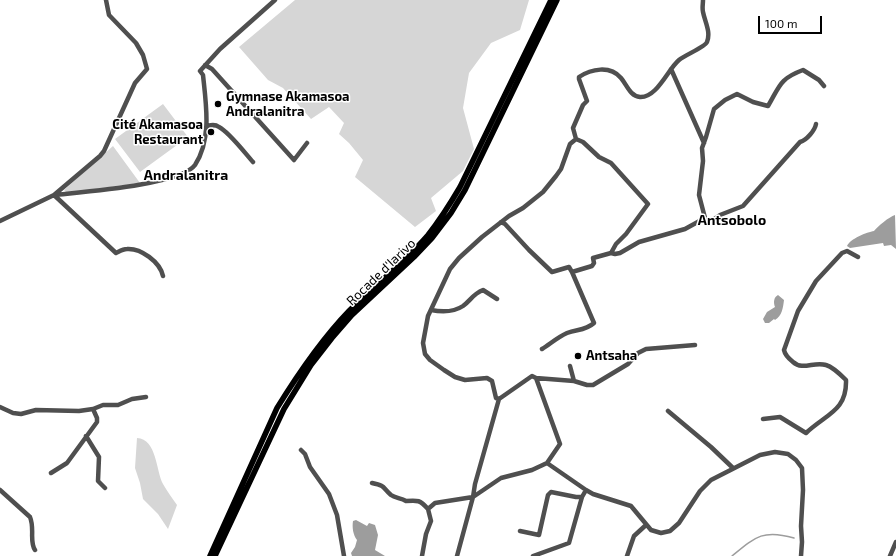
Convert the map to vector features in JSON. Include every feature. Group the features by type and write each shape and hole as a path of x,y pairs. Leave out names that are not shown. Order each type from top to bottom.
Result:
{"main road":[{"name":"Rocade d'Iarivo","path":"210,556 274,415 291,385 308,360 334,328 410,254 428,234 446,210 460,187 551,0"},
{"name":"Rocade d'Iarivo","path":"215,556 284,409 311,365 352,315 414,257 432,238 465,190 557,0"}],"street":[{"path":"0,221 54,195 104,151 135,83 147,69 143,55 136,43 109,15 106,0"},
{"path":"54,195 142,184 173,178 184,174 194,166 202,152 207,126 203,76 200,71 220,49 274,0"},
{"path":"576,139 573,128 583,105 587,101 579,80 580,76 588,72 601,69 612,72 621,78 631,93 639,97 655,90 679,60 704,46 707,42 707,27 703,12 703,0"},
{"path":"205,65 212,69 294,160 307,143"},
{"path":"672,69 704,143"},
{"path":"572,272 592,266 594,262 593,258 611,253 620,253 639,242 685,229 705,218 699,195 703,161 702,148 714,109 725,100 737,94 753,102 768,106 779,85 790,75 803,70 819,80 824,86"},
{"path":"714,219 743,206 800,142 804,141 815,129 816,124"},
{"path":"207,126 218,126 224,130 253,162"},
{"path":"499,399 496,398 492,381 487,378 465,380 455,376 436,365 425,354 423,338 428,316 450,270 459,258 501,222 523,208 543,192 561,169 570,144 576,139"},
{"path":"576,139 583,142 599,157 611,163 648,204 626,234 616,244 611,253"},
{"path":"54,195 116,253 125,249 135,249 141,251 159,267 162,276"},
{"path":"501,222 505,224 552,272 569,267 594,323 588,328 566,333 542,349"},
{"path":"763,419 780,417 806,433 815,424 836,410 844,399 846,380 842,376 827,365 820,364 803,367 796,365 785,354 784,350 798,311 816,281 842,254 847,251 858,257"},
{"path":"431,310 443,312 460,308 464,306 474,294 483,290 497,299"},
{"path":"457,556 473,497 474,484 499,399 532,376 536,378 574,381 587,385 593,385 628,364 638,353 646,350 695,345"},
{"path":"570,366 574,381"},
{"path":"428,509 435,503 473,497 501,478 532,470 547,462 560,444 536,378"},
{"path":"0,407 13,413 22,414 36,410 79,411 93,409 103,405 118,406 132,399 146,397"},
{"path":"51,473 67,463 97,422 93,409"},
{"path":"668,411 734,468"},
{"path":"86,436 99,456 98,481 105,488"},
{"path":"301,450 305,454 310,468 329,494 337,515 344,556"},
{"path":"547,462 593,494 631,506 646,524 656,532 661,533 670,531 679,523 705,485 711,480 760,456 775,452 788,454 796,460 802,468 803,490 801,556"},
{"path":"372,483 386,488 392,496 406,501 422,501 428,509 431,521 426,534 422,556"},
{"path":"0,490 30,517 33,523 32,545 35,550"},
{"path":"533,556 569,543 582,497 586,490"},
{"path":"520,531 539,535 548,495 552,492 582,497"},
{"path":"627,556 634,536 646,524"},
{"path":"890,556 896,542"}],"shaded area":[{"path":"295,0 529,0 520,30 491,43 469,73 463,108 474,149 463,171 431,198 436,211 415,227 355,177 363,160 349,143 339,134 344,123 329,107 311,119 283,88 268,80 239,47"},
{"path":"163,104 188,137 140,172 115,139"},
{"path":"113,146 140,183 67,193 64,190"},
{"path":"895,215 896,249 891,245 884,246 883,243 850,248 847,246 855,238 874,231"},
{"path":"778,295 784,300 781,314 775,320 774,319 769,323 765,323 763,319 767,312 775,307 774,300"},
{"path":"137,438 144,440 149,444 155,456 163,484 177,505 168,529 158,514 143,499 135,468"},
{"path":"356,520 367,526 369,523 375,525 378,535 375,550 385,556 352,556 351,553 357,540 353,526 353,521"}],"waterway":[{"path":"732,556 760,536 774,534 794,538"}],"place":[{"name":"Gymnase Akamasoa Andralanitra","path":"218,104"},
{"name":"Cité Akamasoa Restaurant","path":"211,132"},
{"name":"Antsaha","path":"578,356"}],"district":[{"name":"Andralanitra","path":"186,175"},
{"name":"Antsobolo","path":"732,220"}]}
